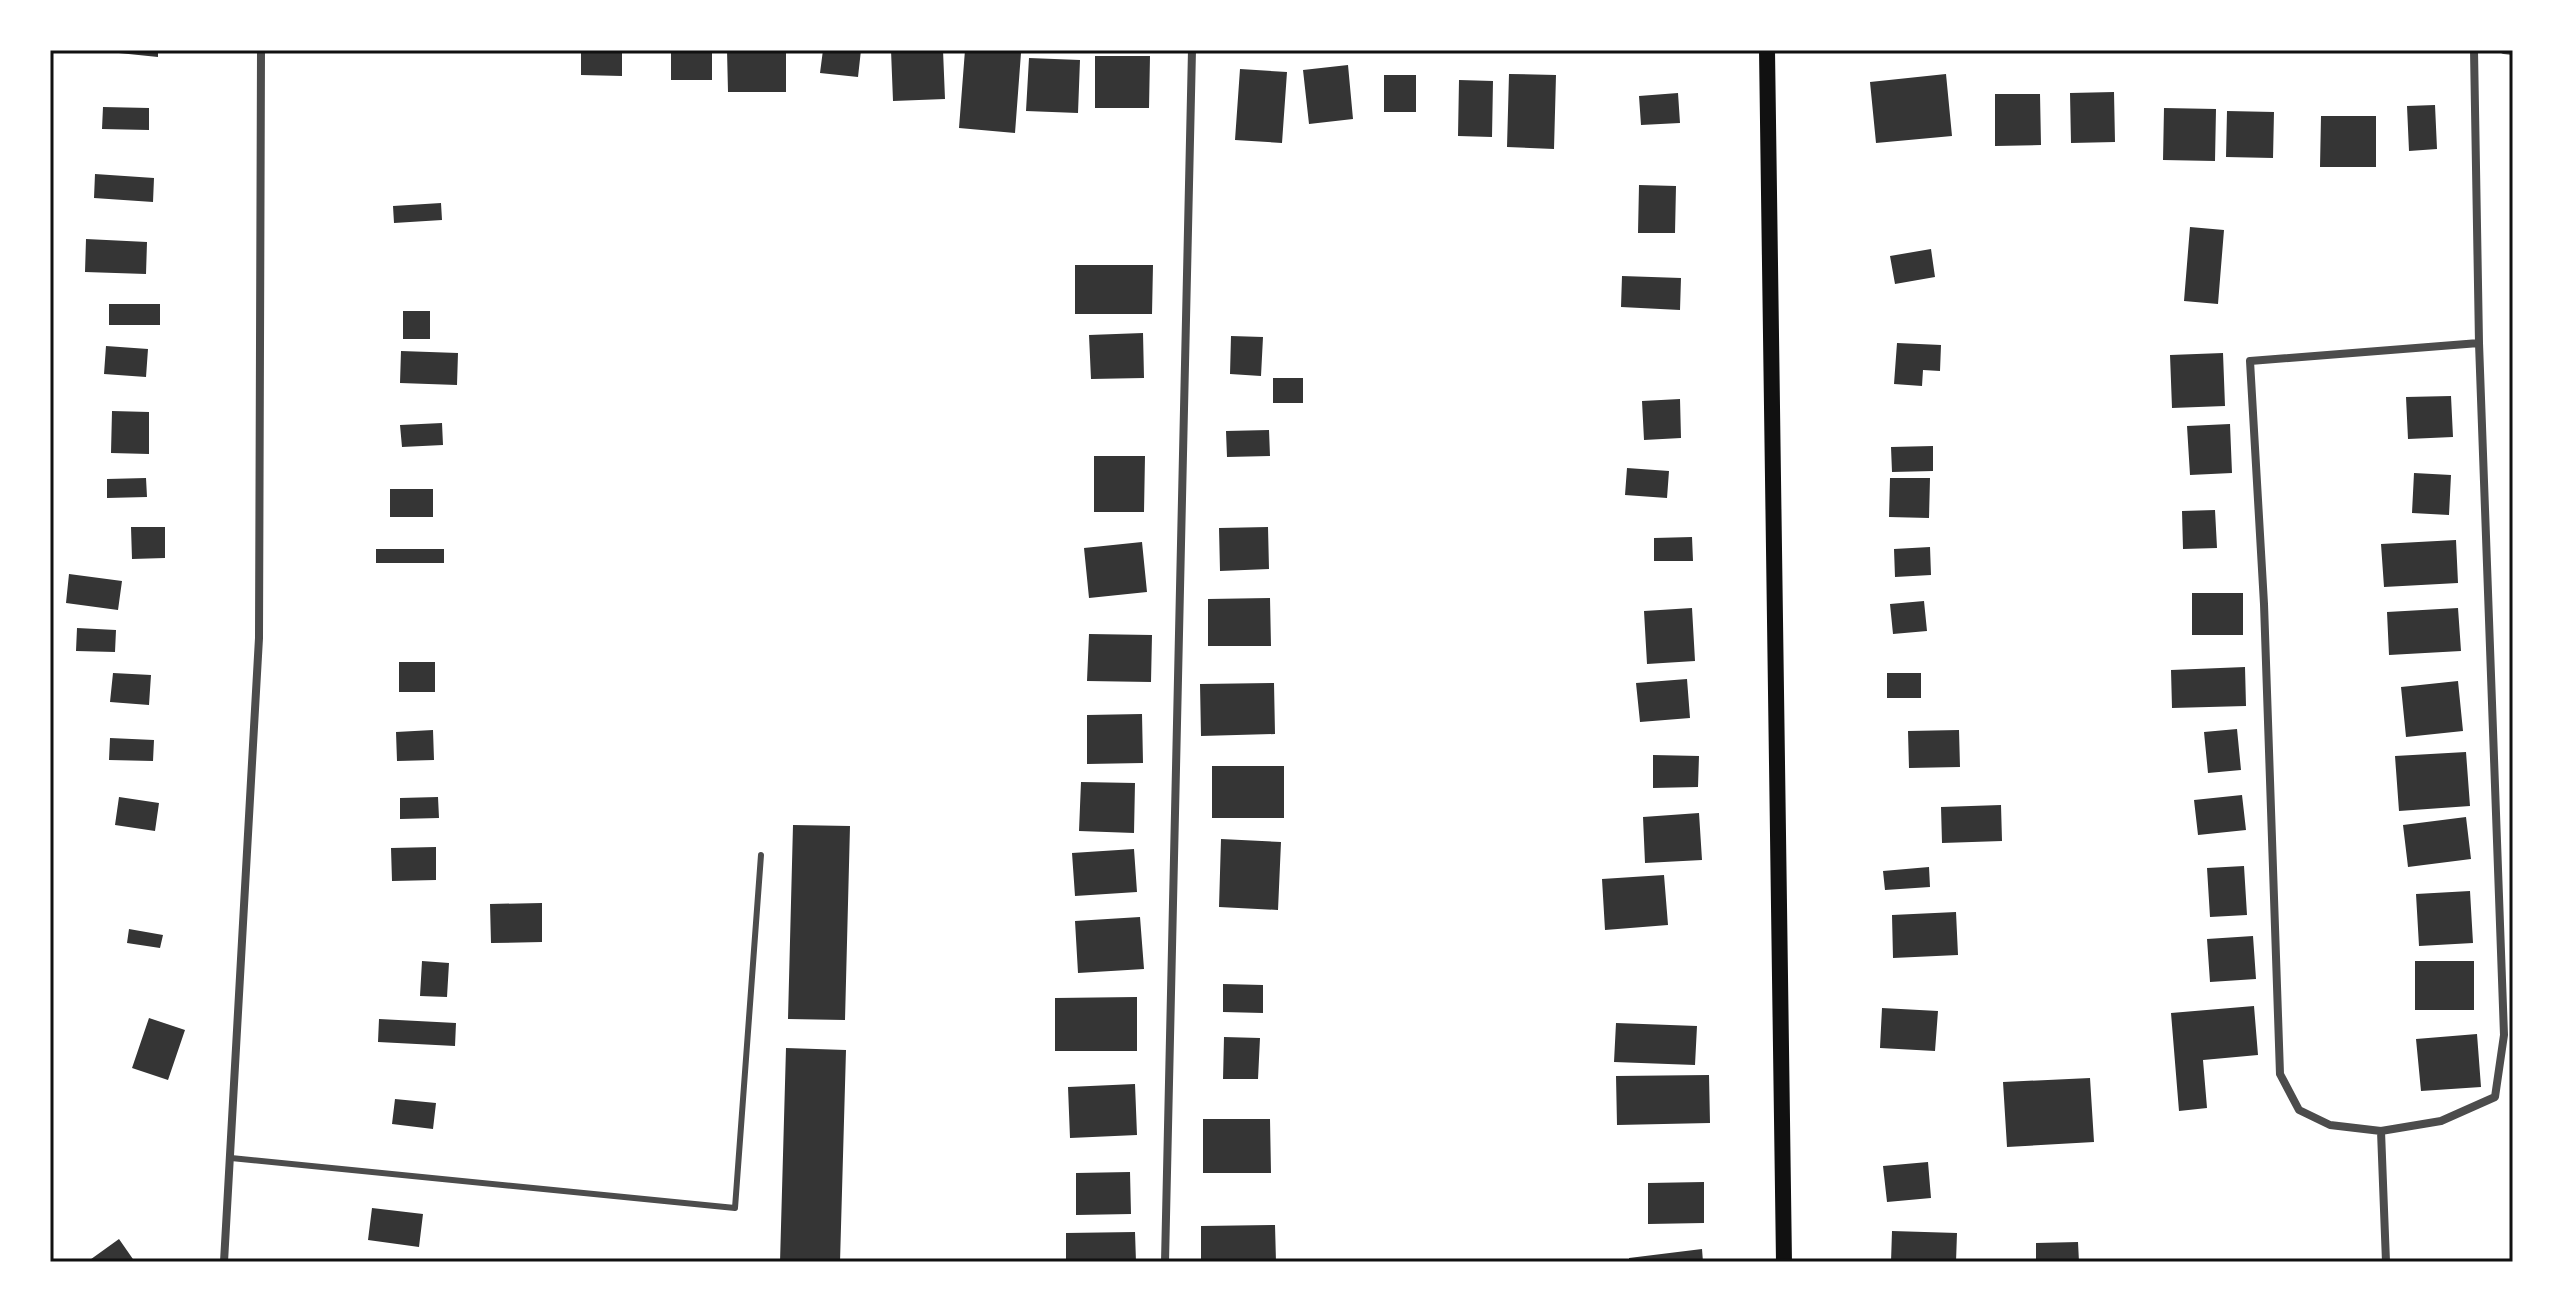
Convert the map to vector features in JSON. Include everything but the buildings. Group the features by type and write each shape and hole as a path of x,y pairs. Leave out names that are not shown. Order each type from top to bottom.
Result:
{"main road":[{"path":"1767,50 1784,1262"}],"street":[{"path":"224,1262 259,638 261,50"},
{"path":"1165,1262 1192,50"},
{"path":"2474,50 2479,343 2504,1035 2495,1097 2441,1121 2381,1131 2330,1125 2299,1110 2280,1074 2264,604 2250,361 2479,343"},
{"path":"2504,50 2513,51"},
{"path":"2381,1131 2386,1262"}],"lane":[{"path":"231,1158 735,1208 761,855"}]}
